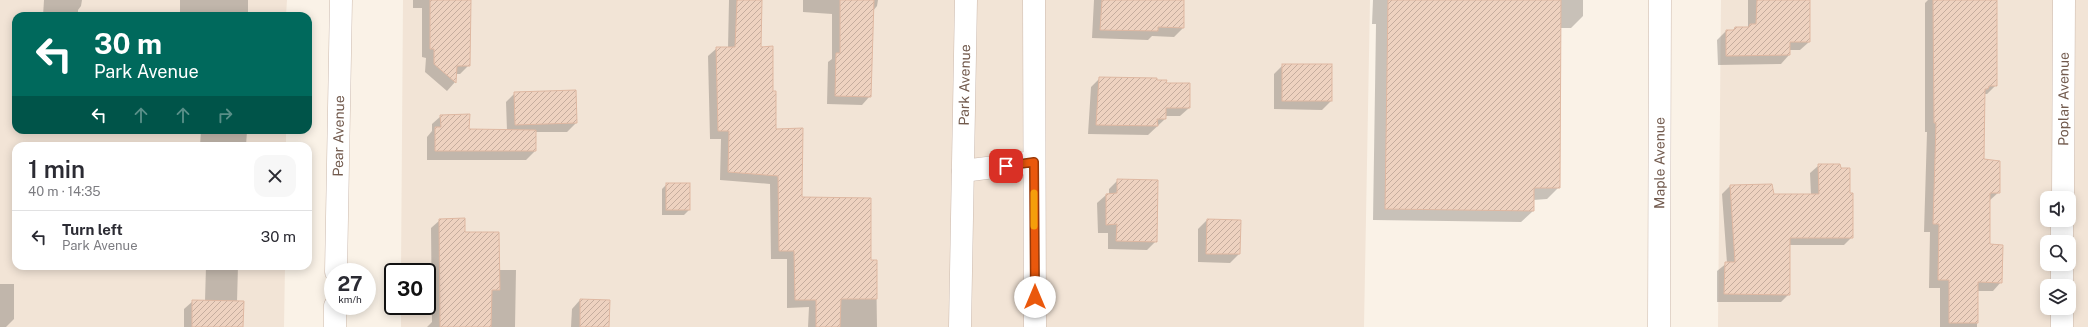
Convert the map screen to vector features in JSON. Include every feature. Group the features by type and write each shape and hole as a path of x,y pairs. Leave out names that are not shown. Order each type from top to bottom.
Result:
{"street":[{"name":"Pear Avenue","path":"336,263 341,0"},
{"name":"Park Avenue","path":"960,327 966,0"},
{"path":"1034,0 1035,327"},
{"name":"Maple Avenue","path":"1659,327 1660,0"},
{"name":"Poplar Avenue","path":"2063,191 2064,0"},
{"path":"963,171 1034,162"},
{"path":"335,315 335,327"},
{"path":"2062,315 2062,327"}],"shaded area":[{"path":"0,0 287,0 286,12 12,12 12,134 286,134 286,142 12,142 12,270 285,270 284,327 0,327"},
{"path":"403,0 1370,0 1364,327 401,327 401,315 436,315 436,263 401,263"},
{"path":"1721,0 2088,0 2088,327 1718,327"}],"building":[{"path":"430,0 471,0 470,66 457,66 456,83 434,64 434,49 430,49"},
{"path":"737,0 762,0 761,47 773,46 773,91 776,91 776,129 803,128 802,197 871,198 871,260 877,260 877,299 841,299 840,327 816,327 816,300 795,300 794,251 779,251 778,176 728,172 729,131 718,131 716,47 735,47"},
{"path":"840,0 874,0 871,97 835,96 836,53 840,53"},
{"path":"1102,0 1184,0 1184,28 1158,27 1158,31 1100,30"},
{"path":"1388,0 1561,0 1560,188 1534,188 1534,211 1385,209"},
{"path":"1757,0 1810,0 1810,42 1790,42 1790,55 1726,56 1726,30 1734,30 1735,27 1749,27 1750,24 1756,24"},
{"path":"1933,0 1997,0 1997,86 1989,86 1988,89 1985,89 1984,159 2000,161 2000,193 1990,193 1990,244 2003,245 2002,283 1978,282 1978,323 1949,323 1949,280 1938,280 1939,224 1933,224 1936,123 1934,123"},
{"path":"1282,64 1332,64 1332,101 1282,101"},
{"path":"1099,77 1157,78 1157,80 1167,80 1166,83 1190,83 1190,108 1166,108 1166,119 1157,119 1158,126 1096,125"},
{"path":"576,90 577,123 515,125 514,92"},
{"path":"470,114 469,129 536,130 536,151 435,151 435,127 441,127 440,115"},
{"path":"1818,164 1840,164 1841,168 1850,168 1850,193 1853,193 1853,238 1790,238 1790,295 1724,294 1725,262 1735,262 1730,185 1772,184 1774,194 1819,194"},
{"path":"1117,179 1158,180 1157,242 1116,241 1117,224 1106,225 1106,194 1117,193"},
{"path":"666,183 690,183 690,210 666,210"},
{"path":"465,218 465,232 499,232 500,290 492,290 491,327 440,327 439,219"},
{"path":"1207,219 1241,220 1240,254 1206,254"},
{"path":"580,299 610,300 609,327 580,327"},
{"path":"192,300 244,301 243,327 192,327"}],"slow traffic":[{"path":"1034,193 1034,226"}],"route":[{"path":"1006,166 1034,162 1035,297"}]}
